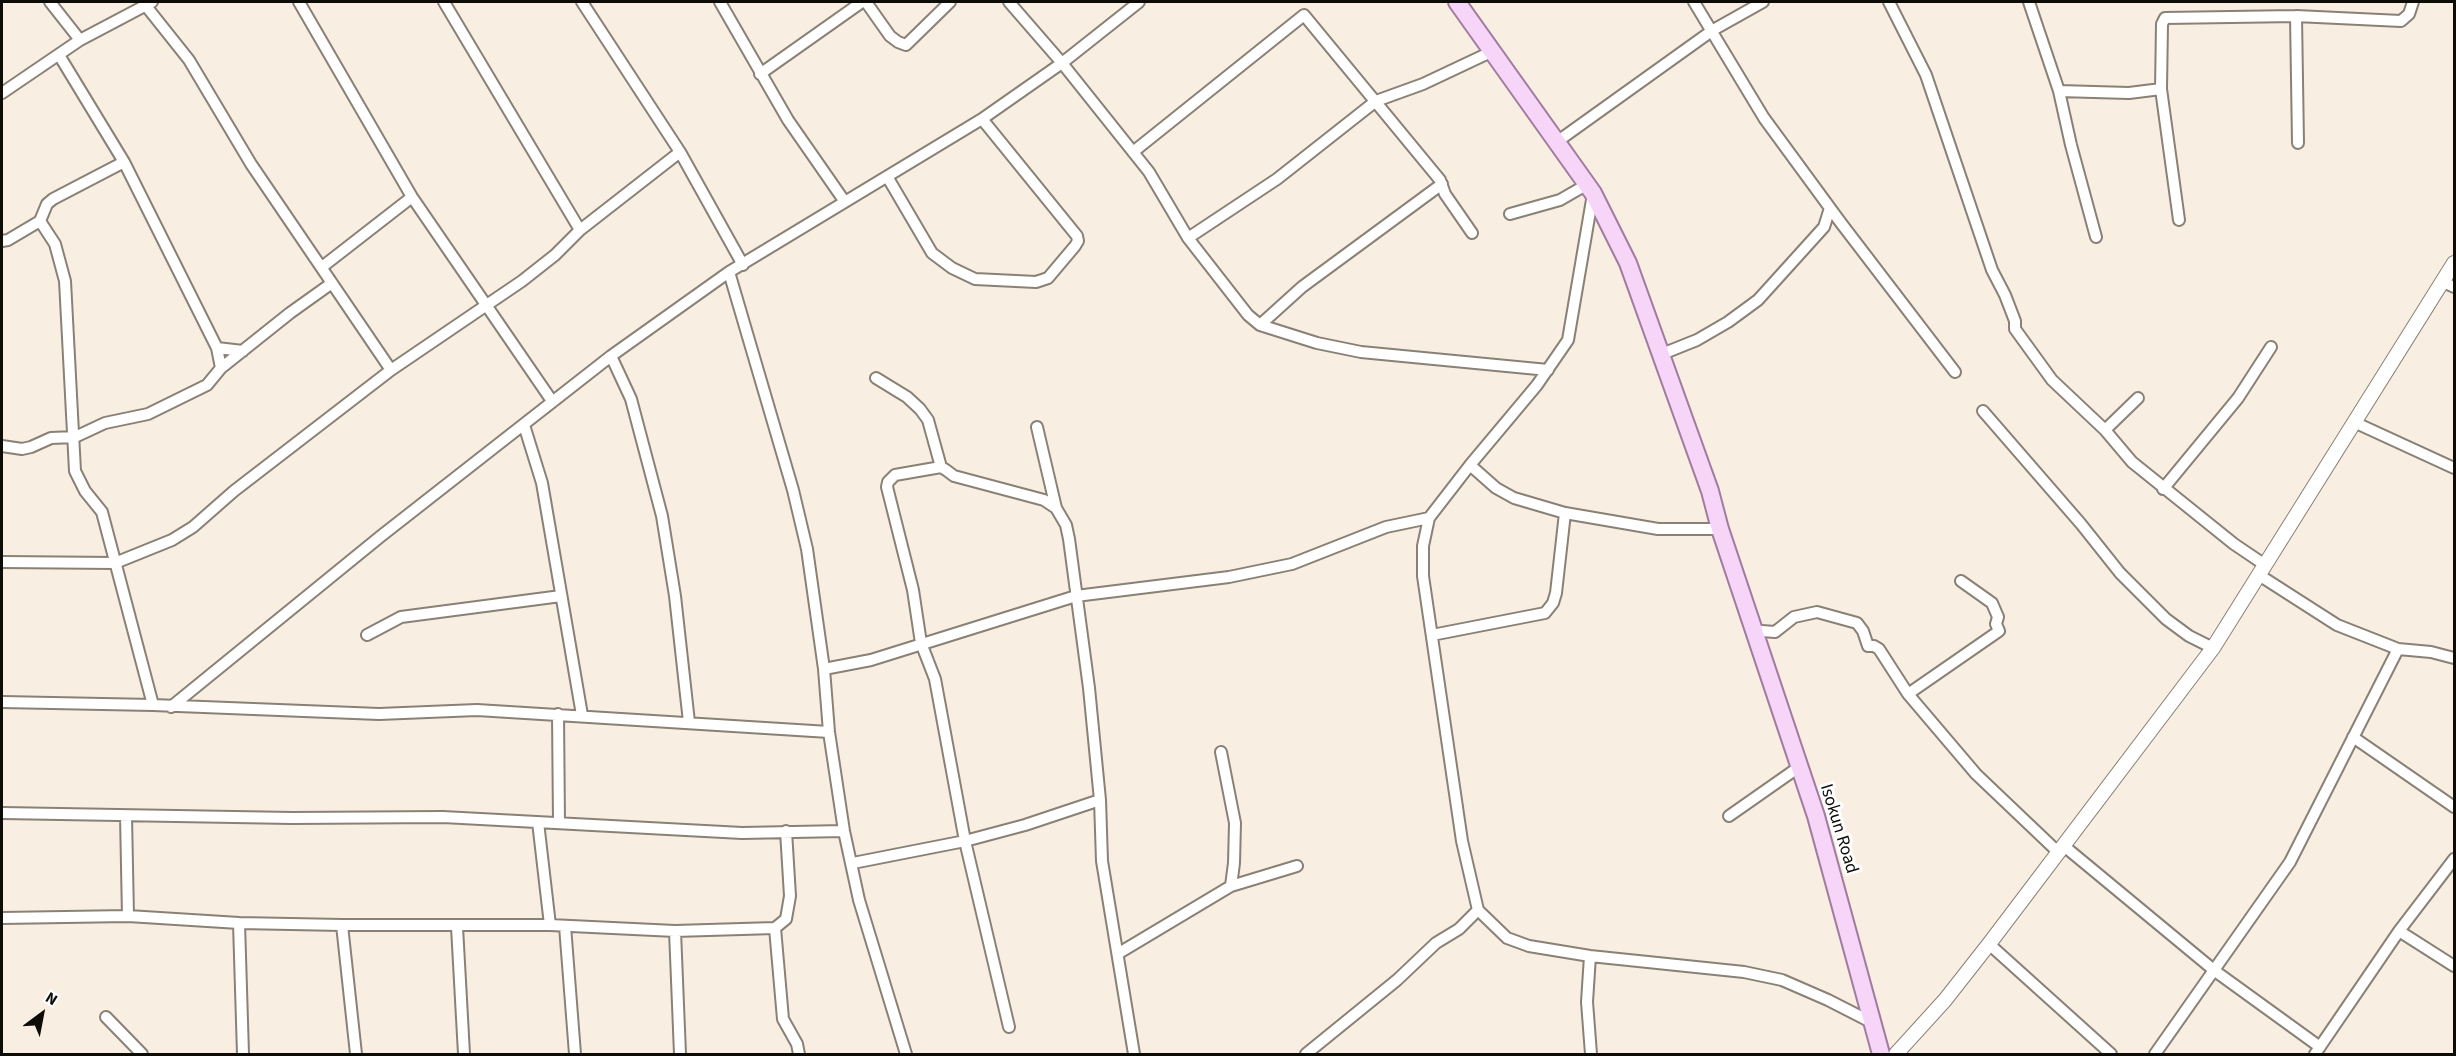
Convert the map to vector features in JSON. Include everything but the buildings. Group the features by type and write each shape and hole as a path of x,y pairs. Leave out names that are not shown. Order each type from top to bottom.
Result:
{"main road":[{"name":"Isokun Road","path":"1457,2 1590,189 1628,263 1710,491 1720,529 1816,816 1881,1054"}],"street":[{"path":"50,2 80,40"},
{"path":"299,2 412,197 488,304 552,401"},
{"path":"444,2 580,230"},
{"path":"582,2 680,152 743,265"},
{"path":"720,2 788,120 845,202"},
{"path":"760,74 864,2 890,36 906,45 950,2"},
{"path":"1009,2 1062,63 1149,172 1188,238 1248,315 1260,325 1317,343 1361,352 1548,370"},
{"path":"171,707 381,536 611,356 729,272 888,178 982,119 1062,63 1139,2"},
{"path":"1694,2 1713,30 1764,118 1955,372"},
{"path":"1558,141 1713,30 1763,2"},
{"path":"1889,2 1926,75 1992,270 2005,295 2015,325 2052,380 2105,430 2132,462 2163,489 2234,544 2262,570 2337,625 2398,650 2431,652 2454,658"},
{"path":"2029,2 2059,91 2096,237"},
{"path":"2179,220 2161,89 2162,24 2165,18 2296,16 2401,21 2409,14 2413,2"},
{"path":"2,93 80,40 149,4 189,60 251,164 391,370"},
{"path":"1133,152 1304,15 1442,184 1445,194 1472,233"},
{"path":"2296,16 2298,143"},
{"path":"1188,238 1277,179 1376,101 1423,84 1493,51"},
{"path":"58,55 124,162 217,348 221,368"},
{"path":"2059,91 2129,93 2161,89"},
{"path":"888,178 932,253 952,268 975,279 1036,282 1048,278 1075,246 1078,241 1077,236 982,119"},
{"path":"2,562 115,563 172,540 193,527 234,491 391,370 555,255 580,230 680,152"},
{"path":"2,242 40,221 47,204 52,199 124,162"},
{"path":"1260,325 1302,287 1442,184"},
{"path":"1510,214 1590,189 1568,340 1548,370 1430,518 1423,546 1423,576 1464,858 1479,910 1493,927 1507,938 1540,948 1590,956 1744,972 1782,980 1873,1023"},
{"path":"322,267 412,197"},
{"path":"1662,354 1697,340 1728,322 1758,300 1824,227 1830,208"},
{"path":"40,221 56,244 65,281 75,471 102,512 153,705"},
{"path":"1824,227 1841,223"},
{"path":"1896,1054 1946,1000 2213,648 2356,423 2449,285 2454,263"},
{"path":"729,272 793,490 807,549 824,669 829,732 844,831 859,900 906,1054"},
{"path":"2,446 22,449 51,438 75,437 105,423 148,414 207,385 221,368 332,283"},
{"path":"2163,489 2238,398 2271,347"},
{"path":"217,348 243,351"},
{"path":"611,356 631,399 662,516 673,576 689,722"},
{"path":"876,378 907,397 920,409 928,420 934,435 941,467 954,476 1044,500 1056,508"},
{"path":"2105,430 2138,398"},
{"path":"1983,411 2081,524 2120,573 2166,620 2189,636 2213,648"},
{"path":"2356,423 2454,468"},
{"path":"524,425 542,483 582,715"},
{"path":"1037,427 1056,508 1066,525 1089,688 1100,800 1102,861 1134,1054"},
{"path":"1470,465 1505,493 1564,513 1658,528 1720,529"},
{"path":"941,467 895,475 888,482 887,487 913,590 921,643 935,679 965,841 1009,1027"},
{"path":"1432,635 1545,613 1553,603 1556,593 1564,513"},
{"path":"824,669 872,660 1076,596 1229,577 1292,564 1386,527 1430,518"},
{"path":"1908,694 1999,632 1996,624 1998,617 1992,603 1961,581"},
{"path":"367,635 401,617 561,596"},
{"path":"1755,634 1761,631 1775,632 1794,617 1816,612 1850,619 1857,623 1863,631 1868,646 1874,646 1879,650 1908,694 1976,774 2061,849 2318,1051 2399,932 2454,859"},
{"path":"2155,1054 2290,862 2398,650"},
{"path":"2,702 153,705 379,714 477,710 829,732"},
{"path":"558,714 559,822"},
{"path":"2353,737 2454,807"},
{"path":"1221,752 1235,823 1231,886"},
{"path":"1729,816 1799,767"},
{"path":"852,863 965,841 1025,825 1100,800"},
{"path":"2,813 126,816 443,817 742,833 844,831"},
{"path":"126,816 128,916"},
{"path":"538,822 550,925"},
{"path":"2,918 128,916 239,923 457,927 550,925 675,931 775,928 786,919 790,896 786,831"},
{"path":"1119,953 1231,886 1297,866"},
{"path":"1306,1054 1397,980 1436,943 1459,929 1479,910"},
{"path":"239,923 243,1054"},
{"path":"342,925 356,1054"},
{"path":"565,926 575,1054"},
{"path":"457,927 464,1054"},
{"path":"775,928 783,1019 797,1044 799,1054"},
{"path":"675,931 680,1054"},
{"path":"2399,932 2454,966"},
{"path":"1989,944 2111,1054"},
{"path":"1590,956 1587,1002 1592,1054"},
{"path":"106,1017 142,1054"}]}
